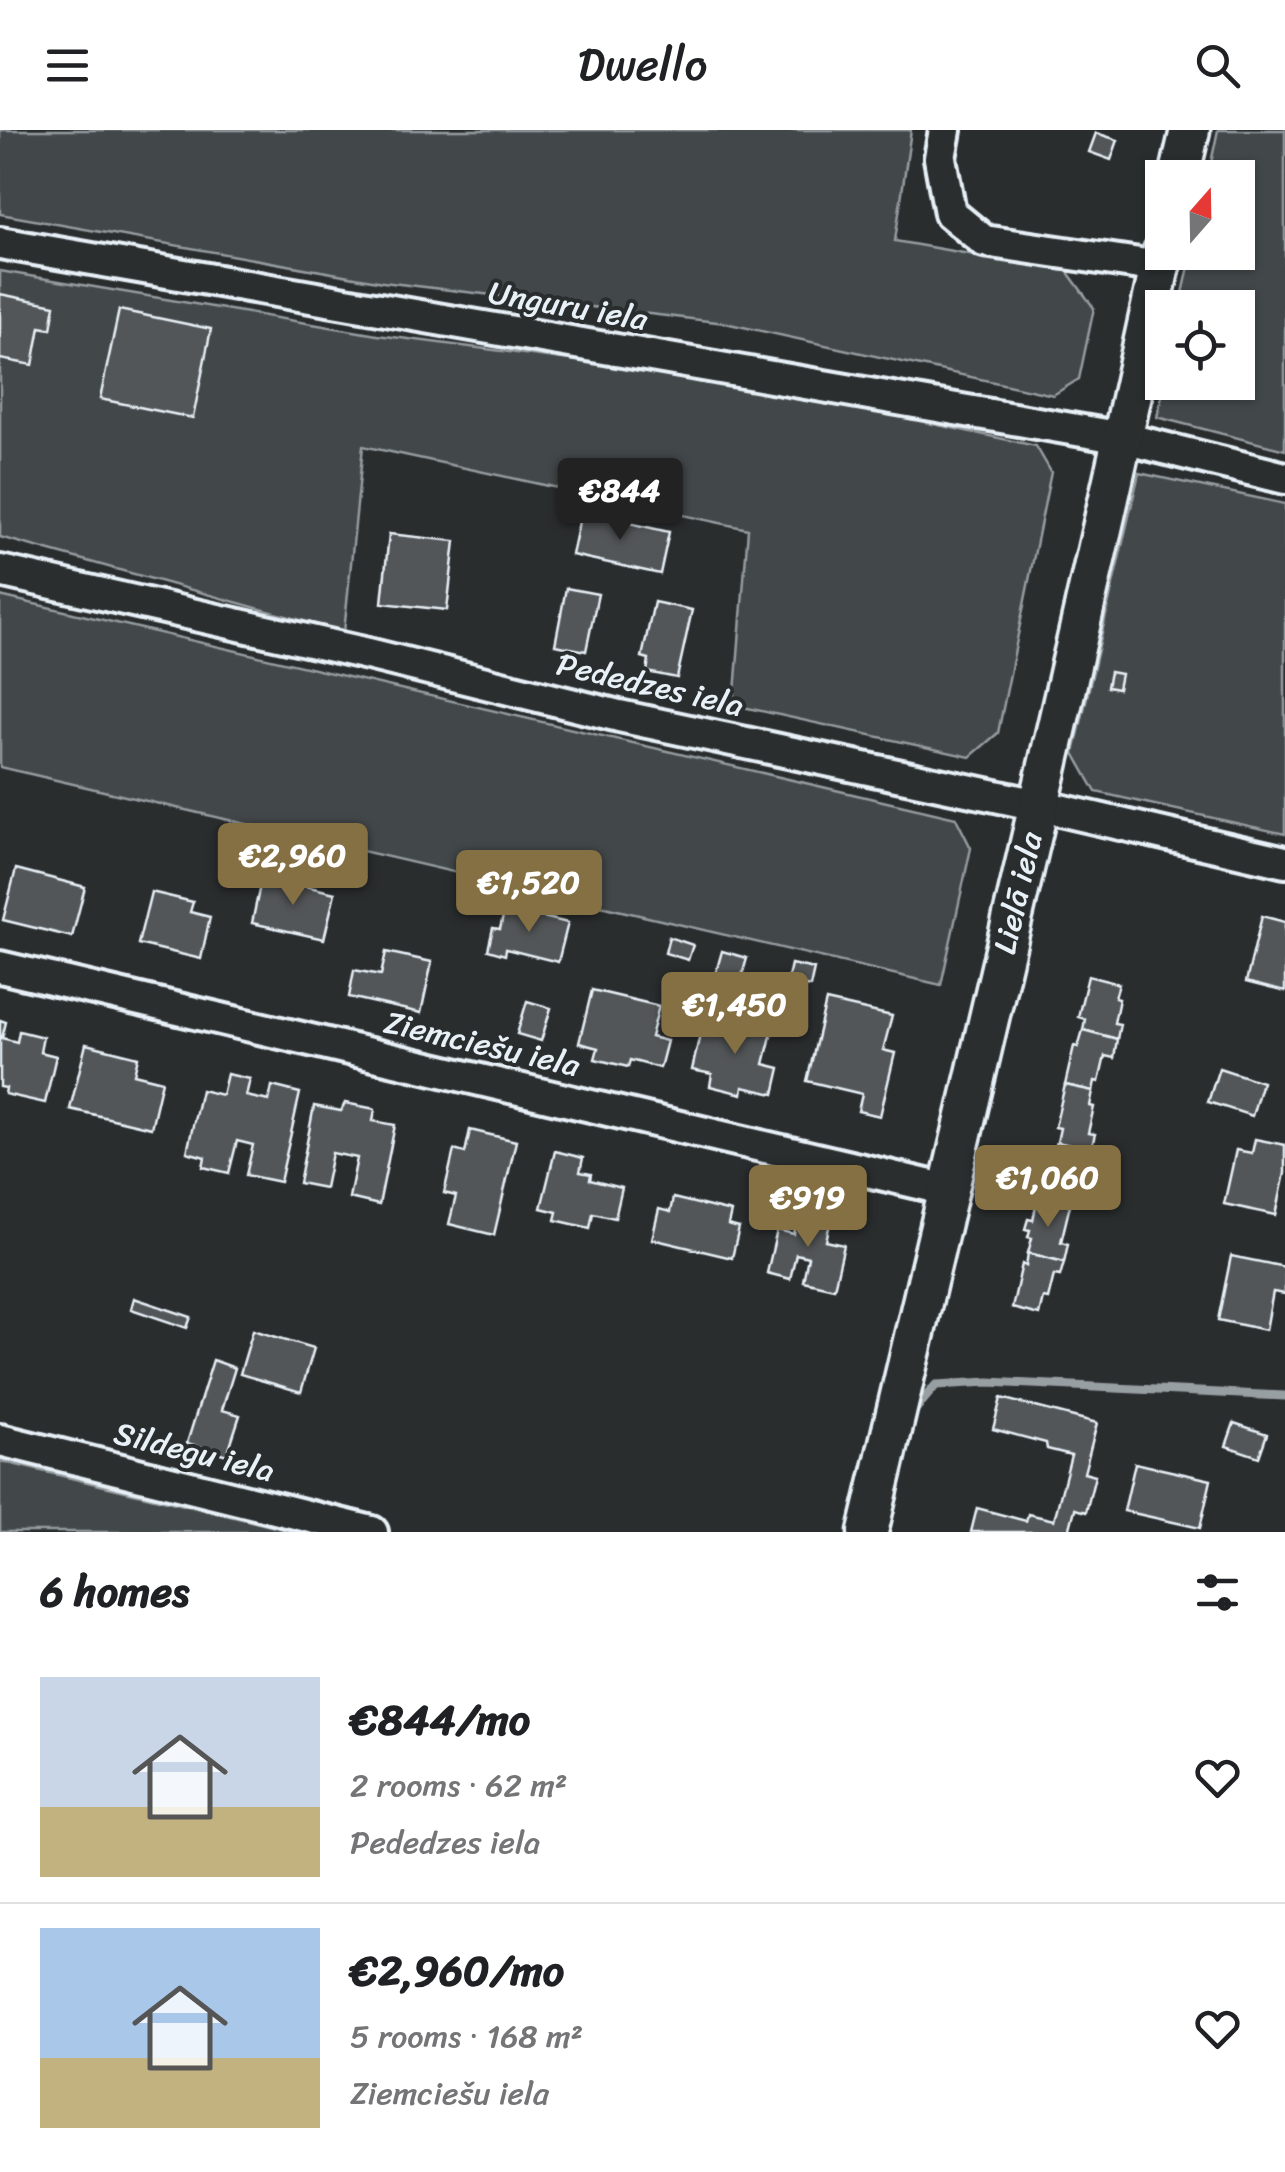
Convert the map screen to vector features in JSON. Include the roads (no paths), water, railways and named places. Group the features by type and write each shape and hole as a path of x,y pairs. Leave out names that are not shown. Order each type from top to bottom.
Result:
{"street":[{"path":"945,130 940,158 950,213 984,241 1145,258"},
{"path":"1183,160 1190,130"},
{"name":"Unguru iela","path":"0,243 1123,438 1285,478"},
{"name":"Lielā iela","path":"868,1532 1160,270"},
{"name":"Pededzes iela","path":"0,571 368,654 619,716 1285,862"},
{"name":"Ziemciešu iela","path":"0,968 948,1190"},
{"name":"Sildegu iela","path":"0,1440 372,1532"}],"waterway":[{"path":"914,1411 936,1385 989,1382 1285,1396"}]}
